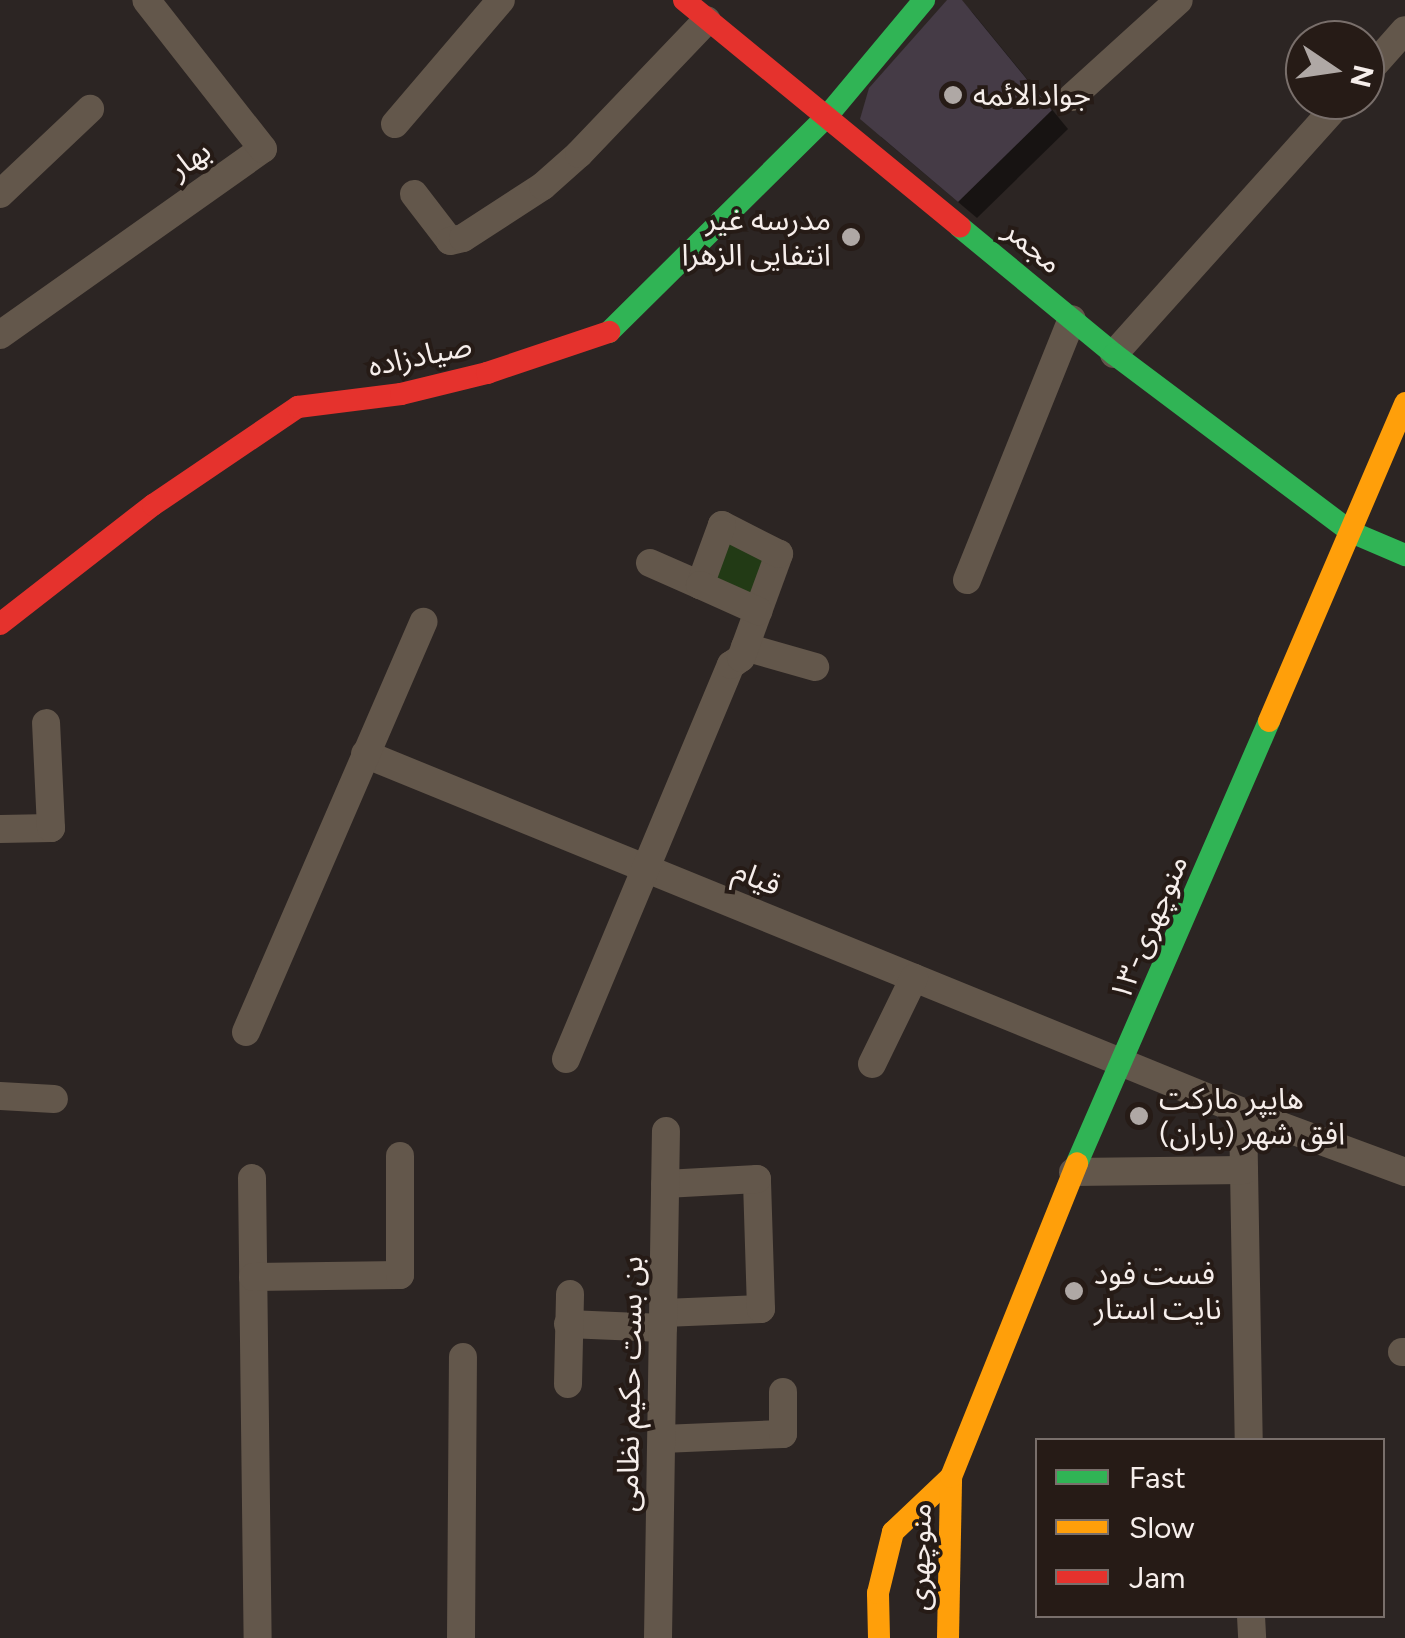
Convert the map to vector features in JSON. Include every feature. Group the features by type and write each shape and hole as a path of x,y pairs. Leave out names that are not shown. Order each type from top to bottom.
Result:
{"street":[{"name":"بهار","path":"0,335 263,149 146,0"},
{"path":"395,124 500,0"},
{"name":"مجمر","path":"684,0 1114,354 1351,532 1405,555"},
{"name":"صیادزاده","path":"0,624 22,612 153,505 298,407 401,394 488,373 608,332 828,116 924,0"},
{"path":"1072,97 1178,0"},
{"path":"414,194 450,241 463,238 543,186 579,154 708,20"},
{"path":"1385,52 1405,30"},
{"path":"0,194 90,109"},
{"path":"1114,354 1324,120"},
{"path":"967,580 1072,319"},
{"name":"۱۳-منوچهری","path":"951,1477 1072,1172 1123,1064 1405,403"},
{"path":"566,1059 732,665 745,647 779,554 722,525 700,586"},
{"path":"650,563 758,611"},
{"path":"246,1032 423,622"},
{"path":"745,647 814,667"},
{"path":"0,829 51,828 46,723"},
{"name":"قیام","path":"365,754 1123,1064 1405,1172"},
{"path":"872,1064 914,978"},
{"path":"0,1096 54,1099"},
{"path":"1243,1112 1249,1438"},
{"name":"بن بست حکیم نظامی","path":"658,1638 666,1132"},
{"path":"253,1276 400,1274 400,1156"},
{"path":"1072,1172 1244,1170"},
{"path":"252,1178 258,1638"},
{"path":"568,1324 664,1321 761,1308 756,1179 665,1184"},
{"path":"568,1384 570,1294"},
{"path":"461,1638 463,1357"},
{"path":"662,1439 783,1434 783,1392"},
{"path":"879,1638 878,1592 893,1532 951,1477"},
{"name":"منوچهری","path":"948,1638 951,1477"}],"green space":[{"path":"727,537 770,558 754,599 713,580"}],"building":[{"name":"جوادالائمه","path":"947,0 962,0 1052,110 958,202 860,119 869,88"}],"traffic: fast":[{"path":"609,332 828,115 924,0"},
{"path":"960,227 1114,354 1351,532 1405,555"},
{"path":"1077,1163 1269,721"}],"traffic: slow":[{"path":"1269,721 1405,403"},
{"path":"948,1638 951,1477 1077,1163"},
{"path":"879,1638 878,1593 893,1532 951,1477"}],"traffic: jam":[{"path":"684,0 960,227"},
{"path":"0,624 153,505 298,407 401,394 487,373 609,332"}],"place":[{"name":"جوادالائمه","path":"953,95"},
{"name":"مدرسه غیر انتفایی الزهرا","path":"851,237"},
{"name":"هایپر مارکت افق شهر (باران)","path":"1139,1116"},
{"name":"فست فود نایت استار","path":"1074,1291"}]}
